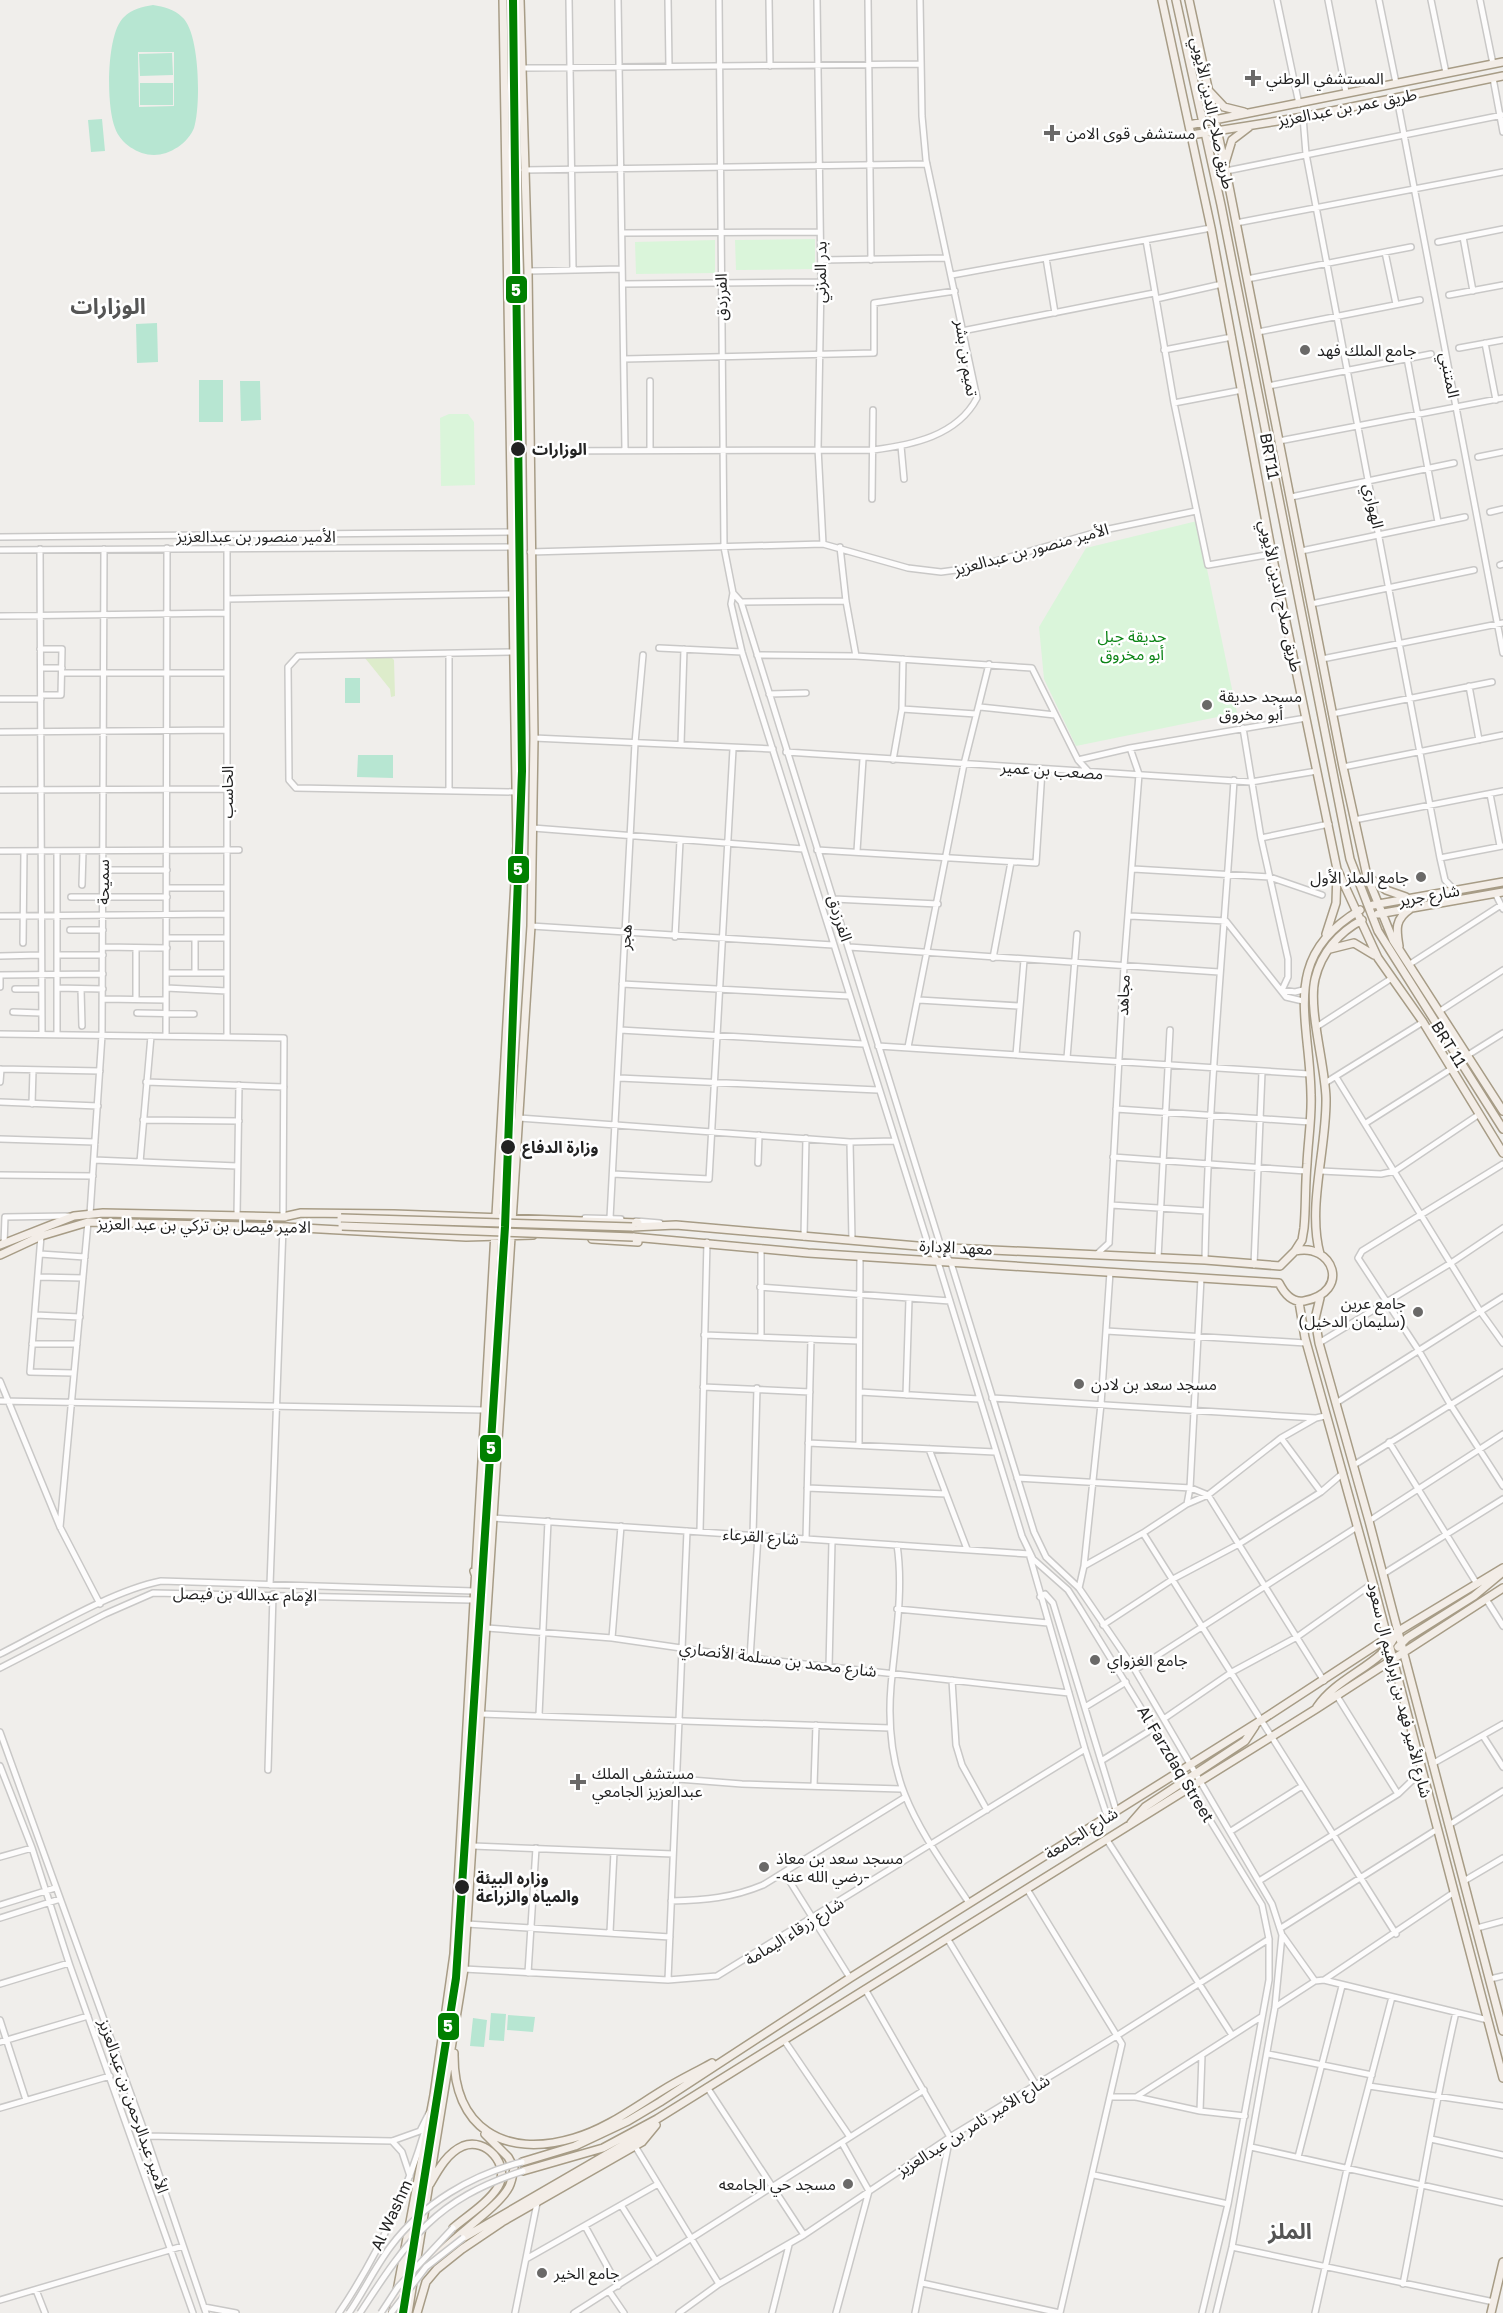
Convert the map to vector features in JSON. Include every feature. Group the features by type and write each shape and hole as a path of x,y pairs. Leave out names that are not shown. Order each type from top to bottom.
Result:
{"main road":[{"path":"392,2313 430,2111 453,1954 517,846 503,0"},
{"path":"474,1571 479,1580 486,1578 509,1238 514,1218 531,926 534,738 528,271 523,170 520,0"},
{"name":"طريق صلاح الدين الأيوبي","path":"1162,0 1211,228 1272,554 1337,869 1378,958 1423,1023 1503,1153"},
{"name":"BRT11","path":"1176,0 1203,122 1350,859 1369,911 1396,959"},
{"name":"طريق صلاح الدين الأيوبي","path":"1190,0 1291,497 1332,714 1367,876 1381,914 1399,949 1468,1056 1500,1100 1503,1111"},
{"name":"طريق عمر بن عبدالعزيز","path":"1189,125 1503,62"},
{"name":"طريق عمر بن عبدالعزيز","path":"1191,135 1303,117 1503,76"},
{"path":"1206,87 1224,107 1252,113"},
{"path":"1225,168 1228,147 1234,136 1254,125"},
{"path":"1320,1254 1311,1250 1295,1251 1304,1228 1310,1122 1303,990 1312,958 1324,940 1336,903 1337,869"},
{"path":"1367,876 1397,896 1412,898"},
{"name":"شارع جرير","path":"1369,911 1377,904 1503,882"},
{"name":"شارع جرير","path":"1324,940 1339,923 1357,912 1369,911 1381,914 1503,891"},
{"path":"1399,949 1397,923 1401,916 1413,908"},
{"path":"1320,1254 1316,1224 1325,1083 1313,987 1318,967 1328,950 1345,930 1360,921 1369,911"},
{"path":"1328,950 1342,944 1354,943 1378,958"},
{"name":"BRT 11","path":"1396,959 1503,1129"},
{"path":"283,1217 301,1213 497,1216 536,1220 676,1225"},
{"name":"الامير فيصل بن تركي بن عبد العزيز","path":"2,1245 74,1216 284,1227 341,1222"},
{"name":"الامير فيصل بن تركي بن عبد العزيز","path":"0,1255 41,1236 89,1218 237,1216 341,1222"},
{"path":"463,1237 470,1228 469,1217"},
{"path":"536,1220 538,1235"},
{"name":"معهد الإدارة","path":"341,1222 632,1227 676,1225 929,1247 1097,1254 1280,1266 1295,1251"},
{"name":"معهد الإدارة","path":"341,1222 633,1237 951,1263 1279,1283 1287,1295 1299,1302"},
{"path":"284,1227 463,1237 509,1238 538,1235 690,1245 706,1242"},
{"name":"شارع الأمير فهد بن إبراهيم ال سعود","path":"1320,1254 1329,1264 1332,1279 1326,1293 1320,1298 1315,1319 1319,1343 1369,1521 1503,2031"},
{"path":"1299,1302 1320,1298"},
{"name":"شارع الأمير فهد بن إبراهيم ال سعود","path":"1299,1302 1306,1343 1325,1416 1390,1646 1436,1830 1503,2078"},
{"path":"408,2313 464,1970 487,1628 494,1481"},
{"path":"1393,1659 1400,1644 1481,1591 1503,1570"},
{"name":"شارع الجامعة","path":"522,2162 575,2146 601,2135 660,2102 850,1978 1324,1681 1387,1638 1503,1570"},
{"name":"شارع الجامعة","path":"675,2106 1191,1788 1503,1588"},
{"path":"1316,1709 1337,1684 1390,1646 1397,1632"},
{"path":"1129,1826 1140,1811 1245,1741 1258,1722"},
{"path":"426,2267 442,2247 494,2204 510,2185 514,2168 508,2157 483,2131 460,2099 455,2068 454,2036"},
{"path":"483,2131 527,2144 574,2138 627,2113 666,2088 753,2040"},
{"path":"417,2313 426,2282 436,2269 502,2222 635,2146 675,2106"},
{"path":"523,2171 603,2148 675,2106"},
{"path":"463,2238 656,2125"},
{"path":"427,2189 453,2152 464,2146 482,2146 495,2156 502,2173 498,2188 453,2228"},
{"path":"1491,2313 1503,2262"}],"street":[{"path":"569,0 573,269"},
{"path":"618,0 625,449"},
{"path":"668,0 669,66"},
{"name":"الفرزدق","path":"719,0 724,546 733,593 731,604 742,652 863,1044 929,1247"},
{"path":"769,0 770,66"},
{"name":"بدر المزني","path":"817,0 821,260 818,448 823,544"},
{"path":"868,0 871,260"},
{"name":"تميم بن بشر","path":"529,451 818,448 873,450 901,446 935,436 969,414 976,398 927,164 920,64 920,0"},
{"path":"1276,0 1299,104"},
{"path":"1328,0 1346,92"},
{"path":"1379,0 1396,82"},
{"path":"1431,0 1446,73"},
{"path":"1480,0 1493,64"},
{"path":"522,68 920,64"},
{"path":"1492,78 1503,132"},
{"name":"المتنبي","path":"1397,98 1500,624 1503,653"},
{"path":"1225,168 1501,115"},
{"name":"الهواري","path":"1303,117 1306,154 1440,858 1445,880 1455,891"},
{"path":"523,170 720,165 927,164"},
{"path":"1236,223 1503,172"},
{"path":"952,275 1211,228"},
{"path":"1438,242 1503,229"},
{"path":"622,233 820,232"},
{"path":"1463,237 1473,291"},
{"path":"1146,240 1174,403 1208,565 1272,554"},
{"path":"1247,279 1411,247"},
{"path":"1385,252 1396,304"},
{"path":"821,260 948,258"},
{"path":"1046,258 1055,313"},
{"path":"528,271 622,269"},
{"path":"622,284 821,282"},
{"path":"962,331 1222,284"},
{"path":"1449,296 1503,285"},
{"path":"624,358 722,358 874,353 874,303 955,291"},
{"path":"1258,332 1420,300"},
{"path":"1164,350 1232,337"},
{"path":"1459,348 1503,340"},
{"path":"1485,343 1496,400"},
{"path":"1268,386 1431,354"},
{"path":"1407,358 1437,522"},
{"path":"650,381 650,449"},
{"path":"1174,403 1242,390"},
{"path":"1279,441 1503,398"},
{"path":"872,499 873,410"},
{"path":"901,446 904,479"},
{"path":"1478,457 1503,452"},
{"path":"1291,497 1454,463"},
{"path":"1490,512 1503,509"},
{"name":"الأمير منصور بن عبدالعزيز","path":"530,552 823,544 908,568 941,572 971,568 1104,530 1196,511"},
{"path":"1301,551 1465,517"},
{"name":"الأمير منصور بن عبدالعزيز","path":"0,537 512,532"},
{"path":"481,533 481,547"},
{"name":"الأمير منصور بن عبدالعزيز","path":"0,550 512,547"},
{"path":"840,547 846,601 856,656"},
{"path":"166,1036 169,614 167,548"},
{"name":"الحاسب","path":"227,548 227,1037"},
{"path":"40,549 42,1034"},
{"name":"سميحة","path":"60,1527 93,1176 102,1035 104,549"},
{"path":"1311,604 1474,570"},
{"name":"الفرزدق","path":"733,593 741,602 941,1247"},
{"path":"227,598 513,594"},
{"path":"741,602 846,601"},
{"path":"0,616 227,613"},
{"path":"1322,659 1500,624"},
{"path":"659,648 742,652"},
{"path":"0,699 62,695 62,649 40,649"},
{"path":"681,744 684,649"},
{"path":"514,652 298,656 288,667 289,780 296,789 516,792"},
{"path":"449,654 449,791"},
{"name":"هجر","path":"610,1218 632,838 635,743 643,655"},
{"path":"757,655 856,656 1032,668 1078,760 1089,772"},
{"path":"893,760 902,709 903,659"},
{"path":"908,1047 964,764 989,664"},
{"path":"40,668 105,673 227,673"},
{"path":"1332,714 1492,682"},
{"path":"1469,686 1479,740"},
{"path":"769,694 806,693"},
{"path":"980,707 1055,715"},
{"path":"902,709 976,714"},
{"path":"1078,760 1130,748 1306,718"},
{"path":"1243,728 1261,838 1288,959 1288,977 1282,990"},
{"path":"0,732 227,730"},
{"path":"1343,767 1503,735"},
{"path":"534,738 681,744 733,749 773,749"},
{"name":"مجاهد","path":"1109,1243 1124,966 1130,916 1139,774 1130,748"},
{"path":"613,1173 709,1179 733,749"},
{"name":"مصعب بن عمير","path":"786,752 863,759 1251,782 1317,771"},
{"path":"856,851 863,759"},
{"path":"817,850 1036,863 1042,770"},
{"path":"1205,1260 1219,972 1226,921 1234,780"},
{"path":"0,790 227,789"},
{"path":"1354,820 1503,791"},
{"path":"1440,858 1502,846 1490,794"},
{"path":"1261,838 1329,824"},
{"path":"533,828 632,838 803,849"},
{"path":"675,937 680,841"},
{"path":"0,851 227,852 239,850"},
{"path":"23,943 24,851"},
{"path":"57,851 57,1034"},
{"path":"82,885 83,851"},
{"path":"993,958 1011,862"},
{"path":"1133,869 1270,877 1323,895"},
{"path":"103,870 167,870"},
{"path":"167,888 227,888"},
{"path":"1410,964 1502,907 1495,893"},
{"path":"71,897 167,897"},
{"path":"834,899 938,904"},
{"path":"0,916 227,914"},
{"path":"1130,916 1226,921 1289,998 1303,1001"},
{"path":"531,926 625,934 833,945"},
{"path":"70,930 103,930"},
{"path":"1066,1058 1077,934"},
{"path":"167,938 227,938"},
{"path":"195,938 195,973"},
{"path":"103,947 167,948"},
{"path":"849,947 1219,972"},
{"path":"136,948 136,999"},
{"path":"57,955 103,955"},
{"path":"0,956 41,956"},
{"path":"1017,1055 1024,960"},
{"path":"1440,1011 1503,970"},
{"path":"166,973 227,973"},
{"path":"0,987 0,975 103,974"},
{"path":"1318,1026 1392,978"},
{"path":"622,984 849,996"},
{"path":"57,988 103,989"},
{"path":"166,988 227,991"},
{"path":"15,989 41,989"},
{"path":"81,989 82,1026"},
{"path":"1282,990 1293,992 1303,990"},
{"path":"103,999 166,1000"},
{"path":"919,1000 1020,1006"},
{"path":"13,1012 41,1013"},
{"path":"137,1013 194,1014"},
{"path":"1325,1083 1423,1023"},
{"path":"620,1030 863,1044"},
{"path":"1158,1258 1170,1030"},
{"path":"1468,1056 1503,1033"},
{"path":"0,1034 284,1038 283,1217"},
{"path":"140,1162 151,1036"},
{"path":"878,1046 1309,1074"},
{"path":"0,1082 0,1069 100,1071"},
{"path":"32,1104 33,1070"},
{"path":"1366,1123 1451,1070"},
{"path":"1254,1265 1262,1072"},
{"path":"1336,1077 1480,1311 1503,1343"},
{"path":"619,1078 879,1090"},
{"path":"146,1082 284,1087"},
{"path":"237,1216 239,1085"},
{"path":"0,1102 98,1106"},
{"path":"1116,1109 1310,1122"},
{"path":"1321,1171 1381,1173 1395,1171 1478,1115"},
{"path":"519,1118 850,1142 895,1142"},
{"path":"143,1120 239,1121"},
{"path":"758,1163 759,1135"},
{"path":"804,1237 806,1138"},
{"path":"0,1139 95,1142"},
{"path":"850,1142 852,1239"},
{"path":"1113,1157 1306,1171"},
{"path":"94,1160 237,1166"},
{"path":"1503,1164 1359,1256 1359,1264 1419,1351 1503,1486"},
{"path":"0,1175 93,1176"},
{"path":"1111,1205 1206,1211"},
{"path":"351,1214 497,1216"},
{"path":"2,1245 5,1217 74,1216"},
{"path":"514,1218 610,1218 676,1225"},
{"path":"270,1585 284,1227"},
{"path":"1319,1343 1451,1263 1503,1228"},
{"path":"41,1236 30,1372 74,1373"},
{"path":"700,1532 706,1242"},
{"path":"1097,1254 1109,1243 1118,1256"},
{"name":"Al Farzdaq Street","path":"929,1247 938,1262 995,1452 1033,1559 1068,1590 1262,1905 1269,1939 1269,1980 1228,2204 1202,2313"},
{"name":"Al Farzdaq Street","path":"941,1247 951,1263 1034,1532 1046,1557 1079,1588 1136,1670 1230,1831 1281,1928 1275,2007 1268,2054 1232,2247 1216,2313"},
{"path":"761,1248 761,1337"},
{"path":"40,1254 85,1257"},
{"path":"859,1445 860,1256"},
{"path":"1079,1588 1084,1566 1101,1404 1110,1272"},
{"path":"38,1277 83,1278"},
{"path":"1187,1504 1190,1488 1201,1278"},
{"path":"760,1287 950,1301"},
{"path":"1336,1403 1503,1297"},
{"path":"906,1395 909,1299"},
{"path":"35,1315 80,1317"},
{"path":"1106,1330 1306,1343"},
{"path":"704,1335 858,1341"},
{"path":"806,1539 811,1339"},
{"path":"32,1344 77,1344"},
{"path":"1354,1465 1503,1372"},
{"path":"0,1381 60,1527 100,1605"},
{"path":"703,1387 810,1392"},
{"path":"750,1658 756,1535 757,1388"},
{"path":"860,1392 979,1399"},
{"path":"992,1398 1316,1418 1325,1416"},
{"path":"0,1401 484,1410"},
{"path":"1084,1566 1143,1533 1187,1504 1208,1495 1281,1438 1316,1418"},
{"path":"1369,1521 1503,1434"},
{"path":"1281,1438 1321,1492"},
{"path":"1389,1442 1477,1584"},
{"path":"808,1443 995,1452"},
{"path":"929,1449 967,1549"},
{"path":"1104,1625 1173,1579 1239,1544 1321,1492 1342,1474"},
{"path":"1017,1478 1190,1488 1208,1495 1324,1681"},
{"path":"807,1488 946,1494"},
{"path":"1383,1574 1503,1499"},
{"name":"شارع القرعاء","path":"493,1518 1029,1554"},
{"path":"539,1715 548,1521"},
{"path":"612,1638 621,1526"},
{"path":"1136,1670 1356,1527"},
{"path":"668,1980 687,1531"},
{"path":"1143,1533 1173,1579 1200,1628 1232,1672 1258,1722 1271,1737 1396,1934"},
{"path":"829,1667 832,1541"},
{"path":"897,1545 897,1609 891,1728 901,1789 930,1845 969,1903"},
{"path":"1027,1545 1056,1652 1107,1816"},
{"name":"الإمام عبدالله بن فيصل","path":"0,1654 141,1585 161,1581 473,1591"},
{"path":"1165,1718 1232,1672 1297,1637 1373,1583"},
{"name":"الإمام عبدالله بن فيصل","path":"0,1668 105,1614 153,1593 472,1600"},
{"path":"268,1770 273,1594"},
{"path":"1040,1597 1045,1594 1053,1603 1116,1810"},
{"path":"1486,1599 1503,1626"},
{"path":"897,1609 1048,1623"},
{"name":"شارع محمد بن مسلمة الأنصاري","path":"487,1628 612,1638 750,1658 1069,1693"},
{"path":"1056,1652 1066,1647"},
{"path":"952,1680 956,1745 962,1765 987,1810"},
{"path":"1084,1707 1126,1682"},
{"path":"1337,1696 1398,1794"},
{"path":"481,1714 891,1728"},
{"path":"1432,1764 1503,1724"},
{"path":"814,1786 816,1725"},
{"path":"1101,1761 1155,1728"},
{"path":"0,1732 56,1888 0,1905"},
{"path":"1483,1736 1503,1767"},
{"name":"شارع زرقاء اليمامة","path":"464,1970 668,1980 717,1976 813,1919 1085,1749"},
{"path":"0,1766 2,1778 32,1848 45,1891"},
{"path":"1258,1881 1398,1794 1422,1771"},
{"path":"678,1779 901,1789"},
{"path":"1230,1831 1302,1786"},
{"path":"1449,1825 1503,1791"},
{"path":"671,1900 718,1900 740,1895 763,1885 904,1798"},
{"path":"1281,1928 1436,1830"},
{"path":"1107,1839 1232,2035"},
{"path":"472,1846 673,1854"},
{"path":"0,1857 32,1848"},
{"path":"528,1973 536,1848"},
{"path":"610,1932 614,1852"},
{"path":"1464,1881 1503,1858"},
{"path":"784,1872 850,1978"},
{"name":"الأمير عبدالرحمن بن عبدالعزيز","path":"56,1888 146,2136 205,2310"},
{"path":"922,2283 1060,2313 1112,2097 1122,2044 1027,1889"},
{"name":"الأمير عبدالرحمن بن عبدالعزيز","path":"45,1891 193,2313"},
{"path":"1324,1980 1396,1934 1453,1893"},
{"path":"0,1918 60,1899"},
{"path":"1477,1928 1503,1921"},
{"path":"467,1924 670,1937"},
{"path":"1282,1935 1315,1981"},
{"path":"947,1938 1036,2085"},
{"name":"شارع الأمير ثامر بن عبدالعزيز","path":"679,2313 719,2284 804,2235 950,2137 1118,2035 1269,1939"},
{"path":"0,1984 69,1964"},
{"path":"1490,1979 1503,1976"},
{"path":"1275,2007 1315,1981 1324,1980 1488,2020"},
{"path":"1298,2157 1320,2064 1342,1986"},
{"path":"865,1989 950,2137 915,2313"},
{"path":"1316,2313 1324,2265 1347,2169 1392,1997"},
{"path":"1403,2284 1423,2186 1437,2097 1456,2012"},
{"path":"3,2041 88,2016"},
{"path":"1136,2097 1261,2017"},
{"path":"0,2020 3,2041 26,2100"},
{"path":"784,2040 850,2137"},
{"path":"1268,2054 1372,2075"},
{"path":"1200,2111 1202,2055"},
{"path":"0,2108 110,2076"},
{"path":"1369,2086 1503,2106"},
{"path":"707,2087 804,2235"},
{"path":"574,2313 924,2090"},
{"path":"1112,2097 1136,2097 1200,2111 1245,2116"},
{"path":"146,2136 392,2141 420,2131 430,2111"},
{"name":"Al Washm","path":"339,2313 371,2258 410,2176 430,2111"},
{"path":"1431,2139 1503,2155"},
{"path":"392,2141 402,2152 410,2176"},
{"path":"836,2313 869,2191 842,2143"},
{"path":"635,2146 719,2284"},
{"path":"1251,2147 1503,2202"},
{"path":"349,2313 392,2245 435,2202 484,2175 522,2162"},
{"path":"360,2313 403,2248 433,2217 453,2202 487,2183 523,2171"},
{"path":"1094,2175 1228,2204"},
{"path":"526,2259 658,2184"},
{"path":"515,2313 537,2203"},
{"path":"621,2205 656,2261"},
{"path":"585,2226 618,2286"},
{"path":"381,2313 398,2287 453,2228"},
{"path":"392,2313 426,2267 463,2238"},
{"path":"772,2313 789,2244"},
{"path":"0,2300 183,2246"},
{"path":"1232,2247 1494,2302"},
{"path":"36,2290 45,2313"},
{"path":"609,2290 624,2313"},
{"path":"205,2310 236,2313"}],"green space":[{"path":"153,5 179,14 188,25 196,53 198,87 196,118 191,133 183,143 172,150 154,155 136,150 125,143 117,133 112,118 109,87 111,53 118,25 130,12","holes":["138,52 174,52 174,106 139,107"]},
{"path":"172,53 173,75 140,76 139,54"},
{"path":"140,83 173,83 173,105 140,105"},
{"path":"102,119 105,151 91,152 88,120"},
{"path":"815,239 815,269 736,270 735,240"},
{"path":"715,240 715,273 636,274 635,242"},
{"path":"157,323 158,362 137,363 136,324"},
{"path":"199,380 223,380 223,422 199,422"},
{"path":"240,381 260,381 261,420 241,421"},
{"path":"449,414 468,414 474,422 475,485 441,486 440,418"},
{"name":"حديقة جبل أبو مخروق","path":"1197,521 1237,713 1076,746 1044,679 1039,627 1086,548"},
{"path":"391,657 394,660 395,696 391,697 390,689 365,658"},
{"path":"345,678 360,678 360,703 345,703"},
{"path":"358,755 393,755 393,778 357,777"},
{"path":"491,2013 506,2014 504,2041 489,2040"},
{"path":"508,2015 535,2017 533,2032 507,2030"},
{"path":"473,2018 487,2020 484,2047 470,2046"}],"transit line":[{"name":"5","path":"403,2313 456,1978 505,1227 522,771 513,0"}],"place":[{"name":"المستشفي الوطني","path":"1253,78"},
{"name":"مستشفى قوى الامن","path":"1052,133"},
{"name":"جامع الملك فهد","path":"1305,350"},
{"name":"الوزارات","path":"518,449"},
{"name":"مسجد حديقة أبو مخروق","path":"1207,705"},
{"name":"جامع الملز الأول","path":"1421,877"},
{"name":"وزارة الدفاع","path":"508,1147"},
{"name":"جامع عرين (سليمان الدخيل)","path":"1418,1312"},
{"name":"مسجد سعد بن لادن","path":"1079,1384"},
{"name":"جامع الغزواي","path":"1095,1660"},
{"name":"مستشفى الملك عبدالعزيز الجامعي","path":"578,1782"},
{"name":"مسجد سعد بن معاذ -رضي الله عنه-","path":"764,1867"},
{"name":"وزاره البيئة والمياه والزراعة","path":"462,1887"},
{"name":"مسجد حي الجامعه","path":"848,2184"},
{"name":"جامع الخير","path":"542,2273"}],"district":[{"name":"الوزارات","path":"108,305"},
{"name":"الملز","path":"1290,2230"}]}
